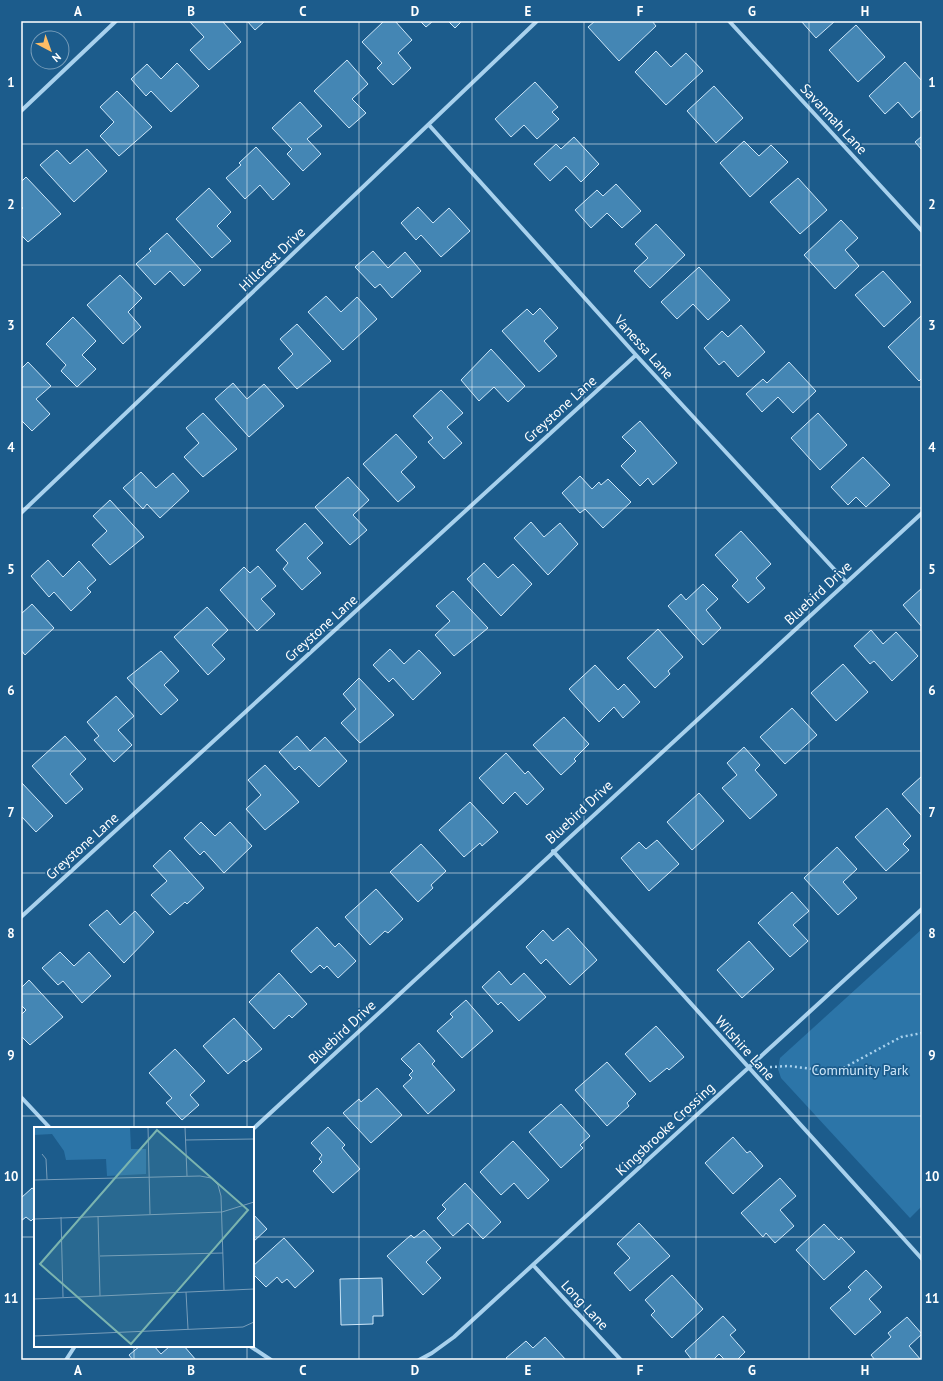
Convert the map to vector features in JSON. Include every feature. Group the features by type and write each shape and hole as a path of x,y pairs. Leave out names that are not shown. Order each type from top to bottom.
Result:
{"street":[{"path":"21,111 116,21"},
{"name":"Hillcrest Drive","path":"21,513 538,21"},
{"name":"Savannah Lane","path":"729,21 922,231"},
{"name":"Vanessa Lane","path":"429,125 636,355 846,582"},
{"name":"Greystone Lane","path":"21,917 636,355"},
{"name":"Bluebird Drive","path":"254,1128 553,851 922,513"},
{"name":"Wilshire Lane","path":"553,851 922,1259"},
{"name":"Kingsbrooke Crossing","path":"419,1360 432,1353 454,1337 922,909"},
{"path":"21,1097 49,1127"},
{"name":"Long Lane","path":"533,1265 622,1360"},
{"path":"66,1360 74,1347"},
{"path":"252,1347 271,1360"}],"path":[{"path":"748,1068 790,1066 836,1072 901,1036 922,1033"}],"green space":[{"name":"Community Park","path":"922,929 922,1206 910,1218 781,1078 778,1069 780,1058"}],"building":[{"path":"189,21 222,21 241,42 209,70 190,50 204,37"},
{"path":"247,21 265,21 255,30"},
{"path":"384,21 395,21 412,40 398,53 411,68 393,85 377,68 382,63 362,42"},
{"path":"420,21 433,21 426,27"},
{"path":"448,21 462,21 455,28"},
{"path":"595,21 652,21 656,26 619,61 588,27"},
{"path":"801,21 835,21 816,38"},
{"path":"856,25 885,57 858,82 829,50"},
{"path":"656,51 671,67 686,53 703,71 666,105 635,72"},
{"path":"347,60 368,84 352,99 366,113 349,128 314,91"},
{"path":"905,62 922,81 922,109 912,118 898,102 885,114 869,96"},
{"path":"177,63 199,86 171,112 151,91 146,96 131,79 147,64 161,79"},
{"path":"535,82 558,107 552,112 559,119 537,139 524,125 511,137 495,119"},
{"path":"714,86 743,118 716,143 687,111"},
{"path":"117,91 152,127 119,156 100,136 114,122 100,107"},
{"path":"300,102 322,126 307,139 321,154 303,171 287,154 292,149 272,128"},
{"path":"922,136 922,150 915,142"},
{"path":"574,137 599,164 581,182 566,166 550,181 534,164 556,144 561,149"},
{"path":"744,141 759,156 771,145 788,162 750,197 720,163"},
{"path":"256,147 290,184 273,200 260,185 245,199 226,178 241,165 239,163"},
{"path":"87,149 107,171 74,202 40,165 57,150 70,164"},
{"path":"26,177 61,214 28,242 21,235 21,210 23,208 21,206 21,182"},
{"path":"798,178 827,210 800,234 770,202"},
{"path":"616,184 641,211 622,228 607,213 591,228 575,210 597,190 603,196"},
{"path":"209,188 231,212 217,226 231,241 212,258 176,219"},
{"path":"418,207 433,223 449,208 470,231 441,257 421,235 416,240 401,223"},
{"path":"841,220 858,238 845,250 859,266 835,289 804,255"},
{"path":"656,224 685,255 650,288 634,271 648,258 635,244"},
{"path":"167,233 201,270 184,286 170,271 155,285 136,264 151,251 149,249"},
{"path":"373,251 388,268 405,252 421,271 392,298 380,284 375,288 355,267"},
{"path":"699,267 730,300 708,320 693,304 677,319 661,302"},
{"path":"883,271 911,302 884,327 855,295"},
{"path":"120,275 142,298 128,312 141,327 123,344 87,305"},
{"path":"326,296 341,312 357,297 377,319 343,350 308,312"},
{"path":"540,308 558,328 544,341 557,356 539,372 502,331 527,309 533,315"},
{"path":"922,315 922,378 919,381 888,347"},
{"path":"73,317 96,341 82,355 96,369 77,387 61,371 66,365 46,344"},
{"path":"297,324 331,361 297,389 278,368 293,354 280,339"},
{"path":"741,325 765,352 738,377 724,361 719,365 704,348 722,331 728,337"},
{"path":"491,349 525,386 508,402 494,387 479,401 461,380"},
{"path":"28,362 51,386 36,399 50,414 32,431 21,420 21,369"},
{"path":"789,362 816,391 793,413 778,397 762,412 746,394 763,379 767,383"},
{"path":"233,383 247,399 264,384 284,406 249,437 215,399"},
{"path":"441,390 463,413 447,427 462,443 444,459 428,442 433,438 413,416"},
{"path":"203,413 237,449 203,477 184,457 199,443 186,428"},
{"path":"818,413 847,445 820,470 791,438"},
{"path":"640,421 677,463 653,485 648,478 640,486 621,466 636,451 622,437"},
{"path":"396,434 417,457 401,472 415,487 398,502 363,464"},
{"path":"863,457 890,485 866,507 856,497 848,505 831,487"},
{"path":"141,472 156,488 173,473 189,491 160,518 147,504 143,509 123,488"},
{"path":"580,476 592,489 599,482 601,485 608,479 631,502 603,528 585,509 580,513 562,493"},
{"path":"348,477 369,500 353,515 367,530 350,545 315,507"},
{"path":"110,500 144,537 110,565 92,545 107,531 93,516"},
{"path":"531,522 544,537 560,523 578,544 548,575 514,538"},
{"path":"305,523 323,543 307,558 321,573 302,590 283,569 288,563 276,550"},
{"path":"741,531 771,564 756,578 765,588 748,603 732,586 738,580 715,555"},
{"path":"48,560 63,577 79,561 96,580 87,588 91,592 71,611 54,592 49,597 31,576"},
{"path":"484,563 498,578 513,564 532,584 501,616 467,579"},
{"path":"258,566 276,586 261,599 275,614 257,631 220,590 244,567 250,573"},
{"path":"703,584 718,599 706,610 721,628 703,645 668,606 681,594 686,600"},
{"path":"922,588 922,627 903,605"},
{"path":"453,591 488,628 454,656 435,635 450,621 436,606"},
{"path":"32,604 54,628 25,655 21,650 21,614"},
{"path":"207,607 228,630 212,645 225,659 208,675 174,637"},
{"path":"658,629 683,657 668,671 670,674 655,688 627,658"},
{"path":"871,630 883,644 896,632 918,656 892,681 874,661 870,664 854,646"},
{"path":"390,649 404,664 419,650 441,673 413,700 393,678 389,682 373,665"},
{"path":"161,651 179,671 164,685 178,700 161,715 127,678"},
{"path":"843,664 868,692 836,721 811,693"},
{"path":"595,665 618,690 624,684 640,702 623,718 614,707 599,722 569,689"},
{"path":"359,678 394,715 360,743 341,723 356,709 343,694"},
{"path":"116,696 134,716 118,730 132,745 114,762 94,740 99,736 87,722"},
{"path":"792,708 817,735 785,764 760,737"},
{"path":"564,717 589,744 574,759 576,761 561,775 533,745"},
{"path":"65,736 86,759 70,774 83,789 66,804 32,766"},
{"path":"297,736 310,751 325,737 347,761 319,787 299,766 295,770 279,752"},
{"path":"744,747 760,765 755,770 777,795 750,819 722,788 737,775 727,763"},
{"path":"506,753 525,774 528,771 544,789 527,805 515,792 503,804 479,778"},
{"path":"265,765 299,802 265,830 246,809 261,795 248,780"},
{"path":"922,776 922,816 902,794"},
{"path":"21,782 53,816 36,832 22,817 21,818"},
{"path":"699,793 724,821 692,850 667,822"},
{"path":"470,802 498,832 482,846 480,843 464,857 439,830"},
{"path":"887,808 911,836 903,844 909,850 886,871 855,837"},
{"path":"201,822 215,836 230,822 252,846 224,873 204,851 200,855 184,838"},
{"path":"657,840 679,864 649,891 621,858 639,842 646,849"},
{"path":"421,844 446,871 431,885 433,888 418,902 390,872"},
{"path":"837,847 857,869 843,882 857,898 838,915 804,878"},
{"path":"170,850 204,888 187,904 185,902 170,915 151,895 167,881 153,866"},
{"path":"376,889 403,919 388,933 385,931 370,945 345,917"},
{"path":"792,892 809,911 793,925 808,941 790,957 758,923"},
{"path":"107,910 120,925 135,911 154,932 124,963 89,925"},
{"path":"317,927 335,947 339,943 356,961 338,978 327,966 324,969 320,965 311,973 291,951"},
{"path":"568,928 597,960 570,985 546,959 541,964 526,947 543,930 553,941"},
{"path":"749,941 774,969 742,998 717,970"},
{"path":"60,952 74,966 89,952 111,976 82,1003 63,981 58,985 42,968"},
{"path":"499,971 511,985 524,973 546,997 519,1021 501,1002 498,1005 482,987"},
{"path":"279,973 307,1004 292,1018 289,1015 274,1029 249,1002"},
{"path":"29,980 63,1017 30,1045 21,1036 21,1015 26,1010 21,1005 21,988"},
{"path":"466,1000 493,1031 462,1058 437,1031 453,1017 450,1014"},
{"path":"234,1018 262,1049 246,1062 244,1060 228,1074 203,1046"},
{"path":"656,1026 684,1057 669,1070 667,1068 650,1082 625,1054"},
{"path":"419,1043 435,1061 432,1064 455,1090 428,1114 403,1086 412,1078 409,1075 413,1071 401,1059"},
{"path":"175,1049 205,1081 190,1095 199,1105 182,1120 166,1103 172,1098 149,1073"},
{"path":"607,1062 636,1094 627,1103 629,1106 607,1126 575,1090"},
{"path":"377,1088 402,1115 371,1143 343,1113 359,1099 361,1102"},
{"path":"561,1104 590,1136 580,1145 583,1148 561,1168 529,1132"},
{"path":"328,1127 345,1145 342,1148 360,1169 333,1193 313,1171 322,1162 319,1159 322,1155 311,1143"},
{"path":"733,1137 747,1153 750,1151 763,1166 733,1194 705,1163"},
{"path":"513,1141 549,1180 528,1199 514,1183 501,1195 480,1172"},
{"path":"780,1178 796,1196 780,1210 794,1226 775,1243 766,1233 763,1237 741,1213"},
{"path":"465,1183 501,1222 483,1239 468,1223 453,1236 437,1218 446,1209 442,1205"},
{"path":"32,1188 34,1189 34,1218 31,1221 26,1217 21,1221 21,1198"},
{"path":"254,1215 267,1229 254,1241"},
{"path":"639,1223 670,1256 630,1291 614,1273 630,1258 617,1244"},
{"path":"824,1224 839,1240 841,1237 855,1252 824,1280 796,1250"},
{"path":"424,1230 441,1248 426,1262 441,1278 423,1295 387,1256 411,1235 414,1238"},
{"path":"284,1238 314,1271 295,1288 287,1279 282,1283 277,1277 266,1287 254,1275 254,1265"},
{"path":"866,1270 882,1287 869,1299 881,1312 855,1335 830,1308 851,1290 848,1287"},
{"path":"672,1275 703,1309 672,1338 651,1315 655,1311 645,1300"},
{"path":"382,1278 383,1316 373,1316 373,1324 341,1325 340,1279"},
{"path":"723,1316 736,1330 730,1335 745,1352 737,1360 725,1360 719,1354 713,1360 692,1360 685,1351"},
{"path":"907,1317 922,1334 909,1346 921,1360 875,1360 871,1355 891,1337 888,1333"},
{"path":"545,1337 566,1360 508,1360 506,1358 526,1341 533,1348"},
{"path":"139,1347 155,1347 161,1354 169,1347 185,1347 196,1360 133,1360 129,1355"}]}
